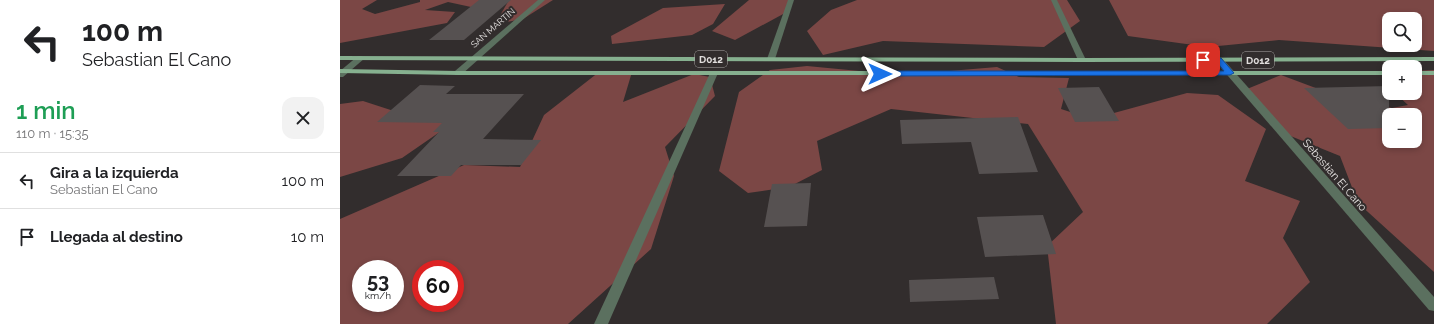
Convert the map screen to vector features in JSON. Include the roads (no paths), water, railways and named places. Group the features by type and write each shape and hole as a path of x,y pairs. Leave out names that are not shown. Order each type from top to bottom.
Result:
{"main road":[{"name":"D012","path":"340,58 1082,60 1434,59"},
{"name":"D012","path":"342,72 714,74 1382,73"},
{"path":"1422,74 1434,74"}],"street":[{"name":"SAN MARTIN","path":"458,73 542,0"},
{"path":"771,59 791,0"},
{"path":"1054,0 1082,60"},
{"path":"342,72 362,58"},
{"name":"Sebastian El Cano","path":"1219,60 1434,306"},
{"path":"601,324 714,74"}]}
